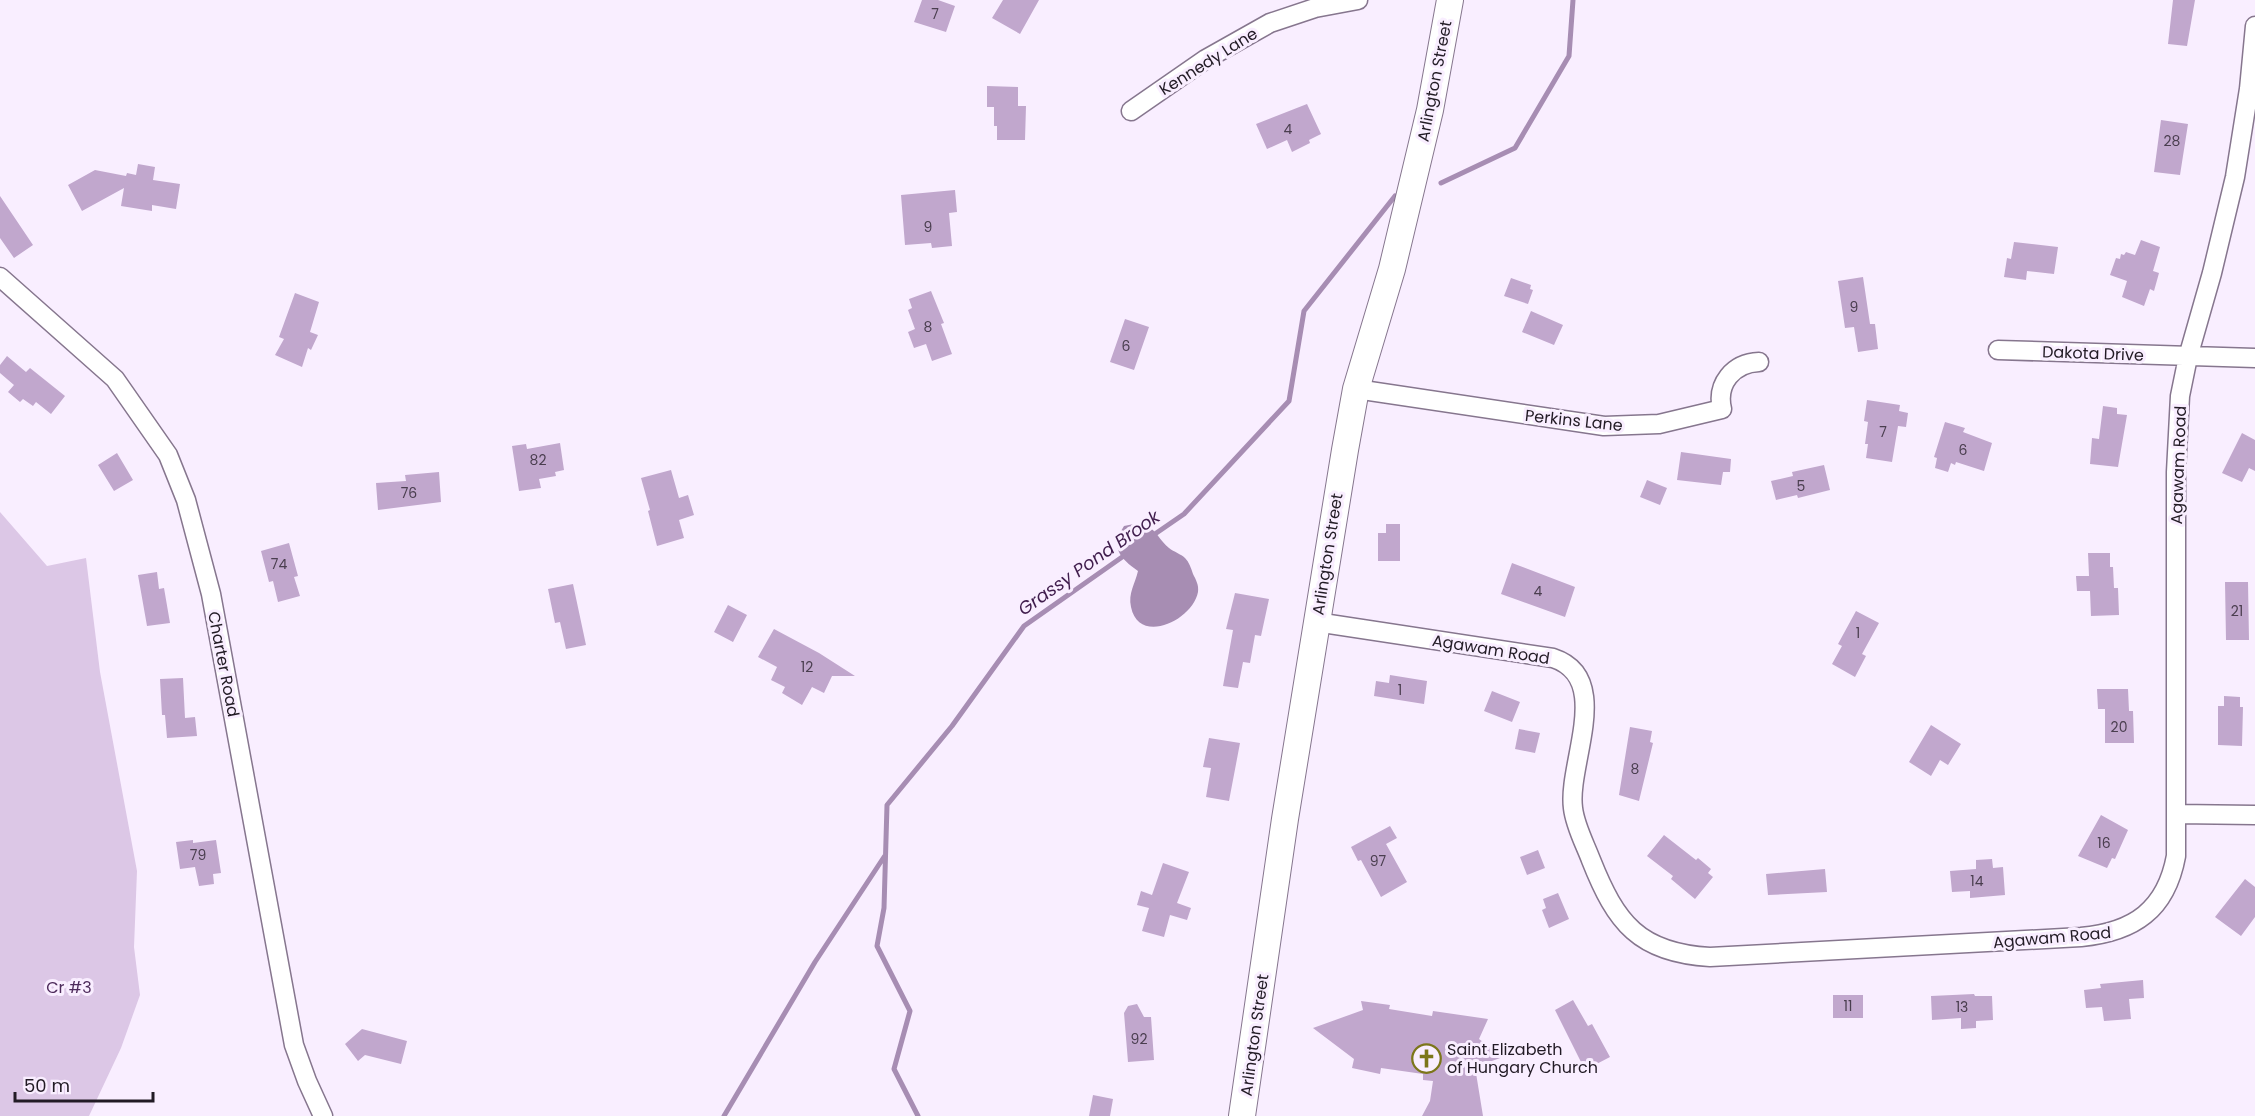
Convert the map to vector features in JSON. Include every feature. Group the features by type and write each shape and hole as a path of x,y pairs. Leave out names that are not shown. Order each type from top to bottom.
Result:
{"street":[{"name":"Kennedy Lane","path":"1131,111 1213,55 1270,23 1315,8 1358,0"},
{"path":"1441,0 1450,0"},
{"name":"Arlington Street","path":"1242,1116 1284,819 1356,389 1397,246 1430,110 1450,0"},
{"name":"Agawam Road","path":"1316,622 1553,658 1570,666 1580,682 1585,703 1572,796 1576,821 1602,887 1617,913 1635,933 1647,941 1676,953 1710,957 2081,938 2113,933 2142,918 2163,894 2174,871 2176,856 2176,472 2180,396 2235,177 2255,26"},
{"name":"Charter Road","path":"0,277 115,379 168,455 186,500 211,594 294,1045 323,1116"},
{"name":"Dakota Drive","path":"1998,350 2255,358"},
{"name":"Perkins Lane","path":"1356,389 1577,423 1629,426 1681,420 1722,409 1720,394 1730,373 1743,365 1759,362"},
{"path":"2177,814 2255,815"}],"green space":[{"name":"Cr #3","path":"0,512 47,566 86,558 100,672 137,871 134,947 140,995 121,1048 89,1116 0,1116"}],"shaded area":[{"path":"1134,524 1152,529 1169,548 1185,558 1197,583 1198,592 1187,612 1166,625 1154,627 1144,625 1136,619 1131,607 1131,593 1138,571 1122,557 1118,540 1124,526"}],"building":[{"path":"922,0 938,0 955,6 946,32 914,22"},
{"path":"1003,0 1039,0 1020,34 992,18"},
{"path":"2173,0 2195,0 2187,46 2168,44"},
{"path":"987,86 1018,87 1018,106 1026,106 1025,140 997,140 994,107 987,107"},
{"path":"1307,104 1321,134 1309,140 1310,143 1292,152 1287,140 1267,149 1256,124"},
{"path":"2161,120 2188,124 2180,175 2154,172"},
{"path":"138,164 155,167 153,180 180,184 176,209 152,205 152,211 121,206 124,188 82,211 68,185 95,170 126,176 127,173 136,175"},
{"path":"955,190 957,212 949,213 952,246 932,248 931,243 905,245 901,195"},
{"path":"0,196 33,245 14,258 0,238"},
{"path":"2141,240 2160,247 2153,271 2159,273 2154,291 2150,289 2144,306 2122,297 2127,281 2110,275 2116,258 2120,259 2121,254 2124,255 2126,252 2135,255"},
{"path":"2014,242 2058,247 2054,274 2027,271 2026,280 2004,277 2007,258 2011,259"},
{"path":"1863,277 1870,324 1875,324 1878,349 1858,352 1854,327 1845,328 1838,281"},
{"path":"1511,278 1531,285 1530,289 1533,290 1528,304 1504,296"},
{"path":"931,291 944,323 941,324 952,354 932,361 926,344 914,348 908,332 915,329 908,310 912,308 909,299"},
{"path":"295,293 319,302 310,332 318,335 311,350 308,348 302,367 275,355 284,339 279,337"},
{"path":"1531,311 1563,325 1554,345 1522,332"},
{"path":"1125,319 1149,327 1134,370 1110,362"},
{"path":"7,356 26,372 30,368 65,396 51,414 36,402 33,406 23,399 20,402 8,392 14,385 0,373 0,365"},
{"path":"1867,400 1900,405 1899,411 1908,413 1906,427 1898,426 1892,462 1866,458 1868,422 1864,421"},
{"path":"2103,406 2117,408 2117,414 2127,415 2118,467 2090,464 2092,438 2099,439"},
{"path":"1945,422 1965,428 1963,432 1992,443 1984,471 1956,462 1955,465 1951,463 1948,472 1935,468 1937,458 1934,457"},
{"path":"2242,433 2255,440 2255,471 2249,468 2242,482 2222,473"},
{"path":"560,443 564,470 555,472 556,476 539,479 541,488 519,491 512,446 526,444 527,449"},
{"path":"1681,452 1731,459 1730,472 1723,472 1721,485 1677,480"},
{"path":"117,453 133,480 114,491 98,465"},
{"path":"1824,465 1830,490 1798,498 1797,495 1776,500 1771,481 1793,476 1792,472"},
{"path":"671,470 679,498 688,495 694,515 679,520 684,538 657,546 641,478"},
{"path":"439,472 441,502 378,510 376,483 406,481 405,475"},
{"path":"1647,480 1667,488 1660,505 1640,497"},
{"path":"1386,524 1400,524 1400,561 1378,561 1378,533 1386,533"},
{"path":"289,543 298,576 294,577 300,596 278,602 273,581 269,582 261,551"},
{"path":"2088,553 2110,553 2114,588 2118,588 2119,615 2091,616 2090,591 2077,591 2076,576 2089,576"},
{"path":"1512,563 1575,587 1565,617 1501,594"},
{"path":"157,572 159,589 164,588 170,623 147,626 138,575"},
{"path":"2225,582 2248,582 2249,640 2226,640"},
{"path":"573,584 586,645 566,649 560,622 555,623 548,589"},
{"path":"1235,593 1269,599 1261,636 1255,635 1250,663 1243,662 1238,688 1223,686 1233,630 1226,629"},
{"path":"728,605 747,615 733,642 714,632"},
{"path":"1856,611 1879,623 1862,654 1866,656 1855,677 1832,664 1842,646 1838,644"},
{"path":"774,629 819,653 855,676 832,676 824,693 812,687 802,705 782,693 785,687 771,680 777,667 758,657"},
{"path":"1390,675 1427,681 1424,704 1374,696 1376,681 1389,683"},
{"path":"183,678 185,718 195,717 197,736 167,738 165,715 162,715 160,679"},
{"path":"2097,689 2128,689 2129,711 2133,711 2134,743 2105,743 2105,709 2098,709"},
{"path":"1492,691 1520,702 1512,722 1484,711"},
{"path":"2224,696 2240,697 2240,707 2243,707 2242,746 2218,745 2218,706 2224,706"},
{"path":"1931,725 1961,744 1948,765 1940,760 1931,776 1909,762"},
{"path":"1630,727 1652,731 1650,742 1653,743 1639,801 1619,795"},
{"path":"1519,729 1540,733 1535,753 1515,749"},
{"path":"1209,738 1240,743 1229,801 1206,797 1211,768 1203,767"},
{"path":"2101,815 2128,830 2115,859 2112,858 2107,868 2078,856"},
{"path":"1390,826 1397,838 1386,844 1407,882 1381,897 1361,860 1358,861 1351,847"},
{"path":"1664,835 1711,869 1708,873 1713,877 1695,899 1671,879 1673,876 1647,856"},
{"path":"193,840 193,843 216,840 221,873 213,874 214,884 199,886 195,867 180,869 176,842"},
{"path":"1538,850 1545,868 1527,875 1520,857"},
{"path":"1992,859 1993,868 2003,867 2005,895 1970,898 1970,891 1952,892 1950,871 1976,869 1976,860"},
{"path":"1163,863 1189,872 1177,903 1191,908 1187,920 1170,915 1164,937 1142,931 1149,908 1137,905 1141,891 1152,895"},
{"path":"1825,869 1827,892 1768,895 1766,874"},
{"path":"2245,879 2255,887 2255,917 2241,936 2215,917"},
{"path":"1558,893 1569,919 1549,928 1542,910 1546,908 1543,899"},
{"path":"2143,980 2144,998 2129,999 2131,1019 2104,1021 2102,1007 2086,1008 2084,990 2101,988 2100,984"},
{"path":"1974,994 1975,996 1992,996 1993,1020 1976,1021 1976,1028 1961,1029 1961,1018 1932,1020 1931,996"},
{"path":"1833,995 1863,995 1863,1018 1833,1018"},
{"path":"1573,1000 1588,1026 1592,1024 1610,1057 1585,1070 1555,1010"},
{"name":"Saint Elizabeth of Hungary Church","path":"1361,1001 1390,1005 1389,1009 1432,1016 1433,1011 1488,1019 1479,1039 1503,1057 1475,1067 1483,1116 1422,1116 1430,1101 1433,1081 1423,1080 1423,1074 1381,1068 1380,1074 1352,1068 1354,1059 1313,1028 1363,1010"},
{"path":"1137,1004 1144,1017 1151,1017 1154,1060 1128,1062 1124,1013 1128,1006"},
{"path":"362,1029 407,1041 401,1064 365,1055 358,1061 345,1044"},
{"path":"1093,1095 1113,1099 1110,1116 1089,1116"}],"waterway":[{"name":"Grassy Pond Brook","path":"1441,183 1515,148 1569,56 1573,0"},
{"name":"Grassy Pond Brook","path":"1152,536 1184,514 1289,401 1304,311 1395,196"},
{"name":"Grassy Pond Brook","path":"918,1116 894,1069 910,1011 877,946 884,908 887,805 952,726 1024,626 1125,555"},
{"path":"724,1116 815,962 884,857"}],"place":[{"name":"Saint Elizabeth of Hungary Church","path":"1426,1058"}]}
